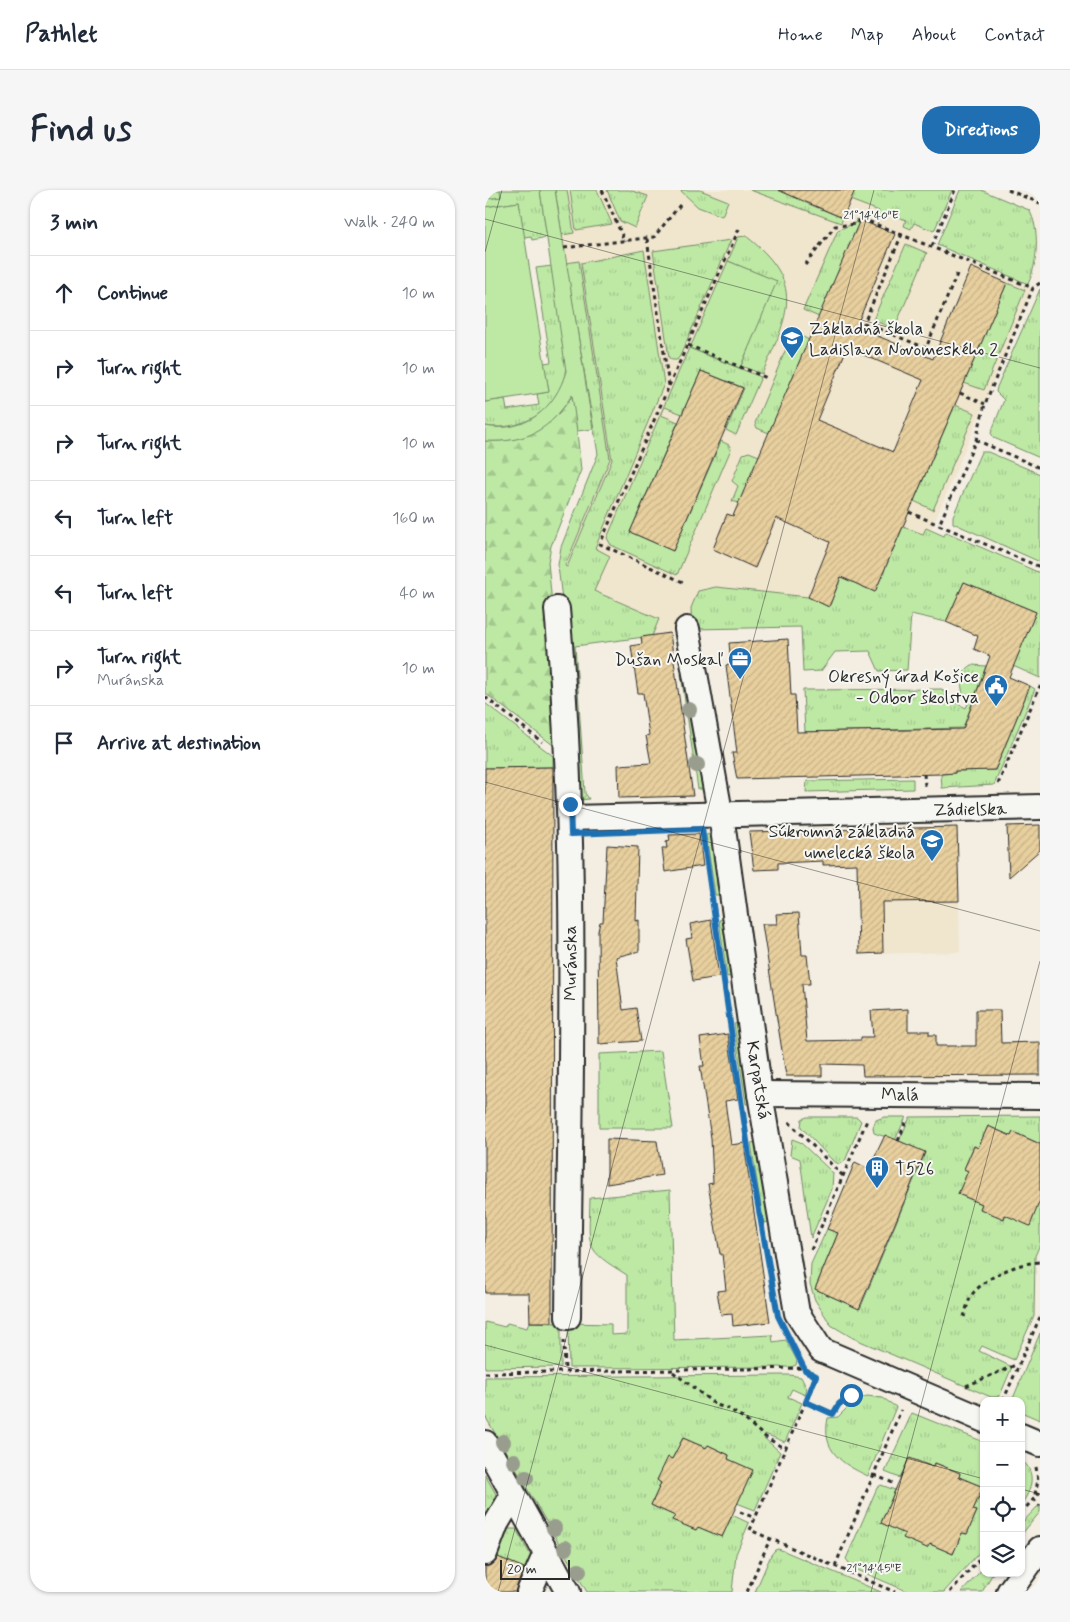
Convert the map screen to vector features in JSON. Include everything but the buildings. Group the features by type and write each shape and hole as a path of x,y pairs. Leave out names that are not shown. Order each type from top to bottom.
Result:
{"street":[{"name":"Muránska","path":"557,609 566,703 570,818 569,1317"},
{"name":"Karpatská","path":"687,628 720,814 760,1094 797,1313 821,1350 980,1418"},
{"name":"Zádielska","path":"570,818 1040,807"},
{"name":"Malá","path":"760,1094 1040,1096"},
{"path":"1025,1440 1037,1453"},
{"path":"487,1452 568,1592"},
{"path":"485,1554 496,1524 513,1495"},
{"path":"1009,1592 1040,1549"},
{"path":"529,1592 546,1552"}],"path":[{"path":"602,190 625,242"},
{"path":"932,246 955,190"},
{"path":"1008,190 1040,203"},
{"path":"564,248 654,237 680,205"},
{"path":"805,265 835,226 857,224 860,218 1033,288"},
{"path":"685,583 600,544 739,229"},
{"path":"902,234 864,323 926,348 957,274"},
{"path":"647,239 669,386"},
{"path":"939,525 976,440 985,404 1033,288 1040,283"},
{"path":"688,345 767,378"},
{"path":"960,393 985,404"},
{"path":"976,440 1040,468"},
{"path":"909,512 1040,567"},
{"path":"996,791 1040,686"},
{"path":"485,698 550,748"},
{"path":"924,774 925,792"},
{"path":"810,1253 871,1111"},
{"path":"897,1141 910,1111"},
{"path":"784,1117 843,1176"},
{"path":"828,1212 834,1214"},
{"path":"964,1317 973,1293 1000,1274 1024,1263 1040,1262"},
{"path":"1005,1397 1040,1316"},
{"path":"565,1372 563,1324 569,1317"},
{"path":"803,1360 805,1370"},
{"path":"959,1389 1019,1364"},
{"path":"485,1373 805,1370 816,1376 750,1530 895,1592"},
{"path":"672,1371 716,1405 727,1408 764,1436 785,1448"},
{"path":"806,1402 833,1414 845,1400 864,1391"},
{"path":"835,1566 904,1402"},
{"path":"1034,1499 1038,1480 1037,1453"},
{"path":"874,1475 893,1483"},
{"path":"1025,1509 1040,1492"},
{"path":"1034,1499 1040,1506"},
{"path":"740,1512 755,1518"},
{"path":"747,1592 770,1539"},
{"path":"950,1592 980,1558"}],"shaded area":[{"name":"Základná škola Ladislava Novomeského 2","path":"555,190 884,190 876,210 879,211 877,216 887,213 906,220 904,226 911,229 914,223 934,231 929,245 1033,288 900,603 842,577 821,627 687,629 606,642 565,566 610,459 593,429"},
{"path":"957,827 960,952 859,954 856,829"}],"green space":[{"path":"485,190 500,190 501,197 485,199"},
{"path":"500,190 540,190 547,237 532,240 531,236 524,237 519,202 485,207 485,199 501,197"},
{"path":"540,190 555,190 593,429 577,431 572,395 555,417 536,432 513,440 485,441 485,426 513,426 526,422 547,407 555,396 566,371"},
{"path":"555,190 567,190 574,233 562,235"},
{"path":"570,190 597,190 612,224 576,230"},
{"path":"607,190 629,190 648,196 635,228 620,221"},
{"path":"680,190 700,190 728,201 722,216 698,207"},
{"path":"750,190 811,190 804,202 843,218 841,223"},
{"path":"855,190 952,190 934,231 914,223 911,229 904,226 906,220 887,213 884,219 877,216 879,211 850,200"},
{"path":"960,190 981,190 1029,210 1035,226 1036,256 1028,284 937,245"},
{"path":"519,202 549,392 485,402 485,207"},
{"path":"857,219 860,220 819,317 803,310 838,230 855,223"},
{"path":"746,236 765,253 778,269 785,284 787,300 785,316 779,334 762,374 741,366 776,281 728,261 738,237"},
{"path":"731,240 680,356 677,360 672,360 669,358 653,251"},
{"path":"906,244 927,253 894,329 873,320"},
{"path":"644,250 664,384 595,548 610,556 594,591 659,619 652,636 575,646 585,793 589,799 581,800 579,749 558,565 561,547 598,454 566,263 579,261 610,459 565,566 567,567 612,460 581,263"},
{"path":"728,261 777,281 740,368 690,348"},
{"path":"552,266 566,359 565,375 560,389 542,412 530,419 516,425 501,427 485,426 485,402 505,399 507,410 539,405 537,394 549,392 544,363 551,362 536,268"},
{"path":"1007,283 1025,290 984,390 964,383"},
{"path":"1040,289 1040,458 994,438 991,433 1004,400 996,392 997,387"},
{"path":"793,332 809,340 769,433 757,428 755,423"},
{"path":"689,348 761,377 736,435 726,430 744,388 701,371 682,414 665,407 661,415 678,422 630,532 673,551 721,441 729,445 731,449 677,575 611,545 607,538"},
{"path":"573,394 581,470 551,546 548,562 560,688 551,688 552,709 561,751 485,693 485,441 512,439 536,431 556,416"},
{"path":"955,405 975,413 933,510 914,501"},
{"path":"749,452 759,456 739,503 732,501 738,486 732,481 743,454"},
{"path":"981,452 988,452 1040,474 1040,562 953,523 953,516"},
{"path":"903,527 923,534 926,528 944,536 946,532 1040,573 1040,678 1013,666 1036,612 964,582 946,622 911,614 907,670 879,671 870,651 835,652 821,671 803,672 801,627 692,629 691,608 698,591 716,587 808,597 829,607 841,577 875,592"},
{"path":"972,665 986,666 963,728 805,732 803,690 942,689 950,702 966,708 970,699 963,694 961,681 965,671"},
{"path":"688,673 704,789 698,789 681,674"},
{"path":"1030,686 1035,689 994,785 942,788 941,774 955,773 955,771 995,770"},
{"path":"485,703 553,756 553,767 485,768"},
{"path":"913,779 913,789 806,792 807,781"},
{"path":"711,834 720,895 715,895 706,835"},
{"path":"724,919 732,976 727,977 719,920"},
{"path":"739,1023 752,1104 746,1104 734,1024"},
{"path":"661,1051 673,1128 599,1128 599,1054"},
{"path":"1040,1116 1040,1149 1036,1142 1013,1132 1011,1136 988,1126 978,1148 974,1146 964,1169 968,1171 958,1194 982,1204 980,1208 1004,1219 1005,1215 1040,1203 1040,1244 1035,1256 1034,1316 1014,1360 982,1346 979,1351 1012,1367 998,1397 991,1397 853,1338 831,1325 815,1300 810,1284 811,1264 827,1229 838,1233 815,1289 860,1309 925,1153 899,1141 910,1117"},
{"path":"807,1117 857,1117 861,1121 845,1161 839,1164 833,1161 801,1127 802,1119"},
{"path":"884,1117 906,1117 895,1140 874,1133 873,1127 876,1120"},
{"path":"792,1139 800,1142 833,1173 832,1189 811,1238 800,1159 790,1155"},
{"path":"757,1142 769,1222 763,1223 751,1143"},
{"path":"670,1190 674,1340 772,1335 773,1342 786,1340 797,1360 796,1365 791,1367 569,1368 568,1323 611,1324 611,1335 627,1334 627,1275 603,1259 592,1246 589,1228 590,1198"},
{"path":"485,1322 505,1327 507,1323 527,1328 529,1322 561,1323 561,1367 485,1368"},
{"path":"1040,1333 1040,1420 1025,1414 1025,1397 1014,1397"},
{"path":"790,1375 801,1377 807,1389 805,1395 792,1389 788,1397 802,1403 785,1442 765,1434 764,1438 780,1452 755,1510 737,1503 752,1470 728,1459 729,1455 708,1445 706,1448 683,1438 672,1459 657,1480 661,1483 651,1505 675,1516 673,1520 696,1530 698,1527 722,1537 732,1515 749,1523 736,1554 732,1592 587,1592 485,1416 485,1377"},
{"path":"867,1396 883,1398 896,1407 868,1476 850,1467 836,1455 831,1448 827,1429 828,1418 838,1417 854,1401"},
{"path":"912,1413 980,1440 980,1486 959,1477 960,1473 935,1463 933,1467 910,1458 900,1478 885,1472"},
{"path":"1025,1464 1031,1475 1025,1499"},
{"path":"485,1475 504,1508 488,1516 485,1514"},
{"path":"881,1485 895,1490 881,1523 953,1554 962,1533 967,1534 977,1511 973,1510 980,1494 980,1552 944,1592 909,1592 853,1568 846,1559 877,1488"},
{"path":"1037,1507 1040,1507 1040,1512 1025,1530 1025,1520"},
{"path":"508,1529 516,1529 536,1565 520,1578 524,1568 502,1559 492,1567 491,1563 495,1546"},
{"path":"778,1549 881,1592 755,1592 771,1555"},
{"path":"980,1572 980,1577 991,1577 982,1592 962,1592"}],"place":[{"name":"Základná škola Ladislava Novomeského 2","path":"792,359"},
{"name":"Dušan Moskaľ","path":"740,680"},
{"name":"Okresný úrad Košice - Odbor školstva","path":"996,707"},
{"name":"Súkromná základná umelecká škola","path":"932,862"},
{"name":"T526","path":"877,1189"}],"route":[{"path":"570,804 571,834 702,829 749,1155 778,1316 803,1360 805,1370 816,1376 806,1402 833,1414 839,1404 851,1395"}]}
